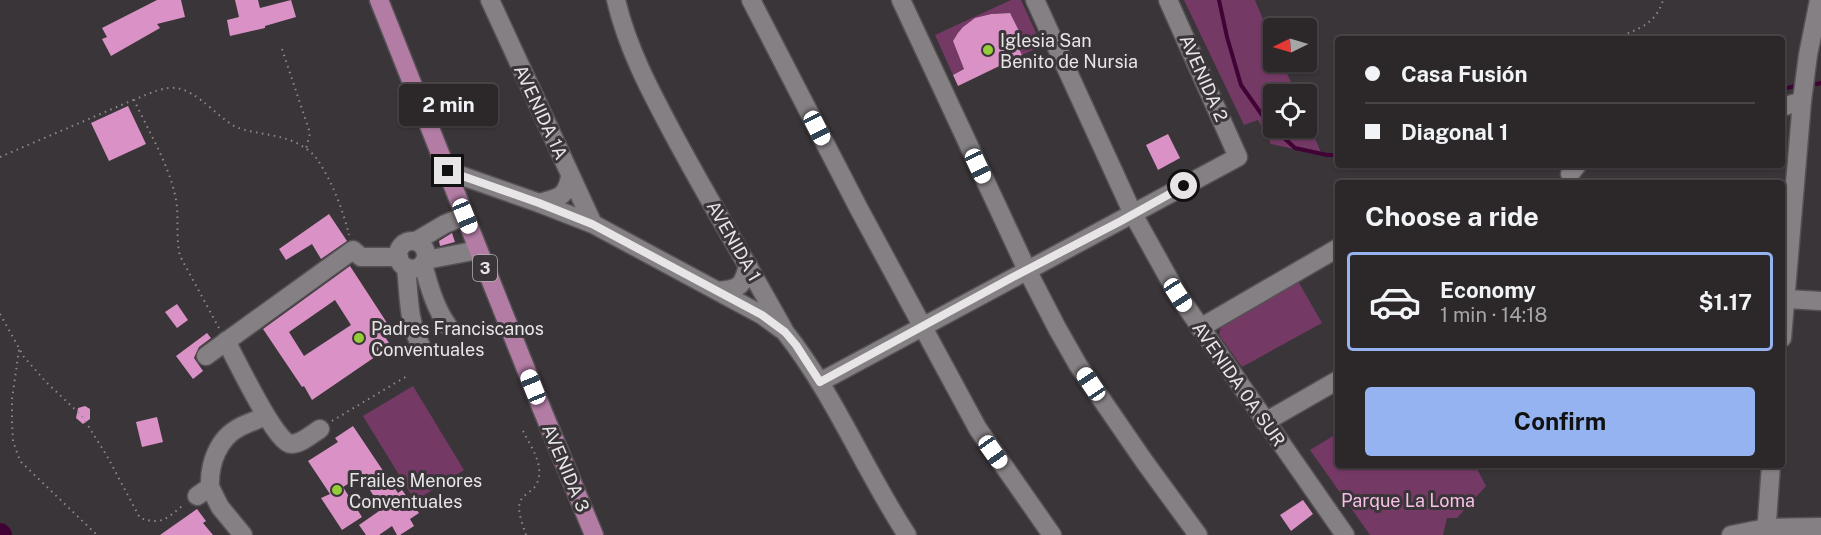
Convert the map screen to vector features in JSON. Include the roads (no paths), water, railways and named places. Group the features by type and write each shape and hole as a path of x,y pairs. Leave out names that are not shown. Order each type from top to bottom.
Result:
{"main road":[{"name":"AVENIDA 3","path":"379,0 594,535"}],"street":[{"name":"AVENIDA 1A","path":"490,0 592,224"},
{"name":"AVENIDA 1","path":"616,0 630,46 650,90 689,163 785,332 820,382 907,535"},
{"path":"751,0 978,429 1052,535"},
{"path":"901,0 1027,270 1078,365 1198,535"},
{"name":"AVENIDA 0A SUR","path":"1035,0 1133,214 1178,295 1345,535"},
{"name":"AVENIDA 2","path":"1133,214 1238,157 1168,0"},
{"path":"1785,311 1789,190 1808,55 1819,0"},
{"path":"1785,105 1802,101"},
{"path":"448,171 592,224 762,315 785,332"},
{"path":"539,203 564,194 570,177"},
{"path":"820,382 1133,214"},
{"path":"448,326 414,262 399,252 403,244 416,241 445,224 465,216"},
{"path":"206,356 353,250 362,257 414,262 478,250"},
{"path":"1200,328 1335,250"},
{"path":"414,262 412,323 421,346"},
{"path":"718,291 735,289 740,286 748,265"},
{"path":"1787,293 1821,290"},
{"path":"1787,293 1821,301"},
{"path":"226,341 266,416 285,442 291,444 301,441 320,429"},
{"path":"1265,422 1335,382"},
{"path":"243,535 220,507 203,491 210,465 224,441 238,428 266,416"},
{"path":"1766,532 1771,468"},
{"path":"1731,535 1821,527"}],"waterway":[{"path":"1219,0 1241,85 1267,122 1295,148 1335,155"},
{"path":"1817,84 1821,83"},
{"path":"1785,88 1796,86"}],"place":[{"name":"Iglesia San Benito de Nursia","path":"988,50"},
{"name":"Padres Franciscanos Conventuales","path":"359,338"},
{"name":"Frailes Menores Conventuales","path":"337,490"}],"park label":[{"name":"Parque La Loma","path":"1408,500"}]}
